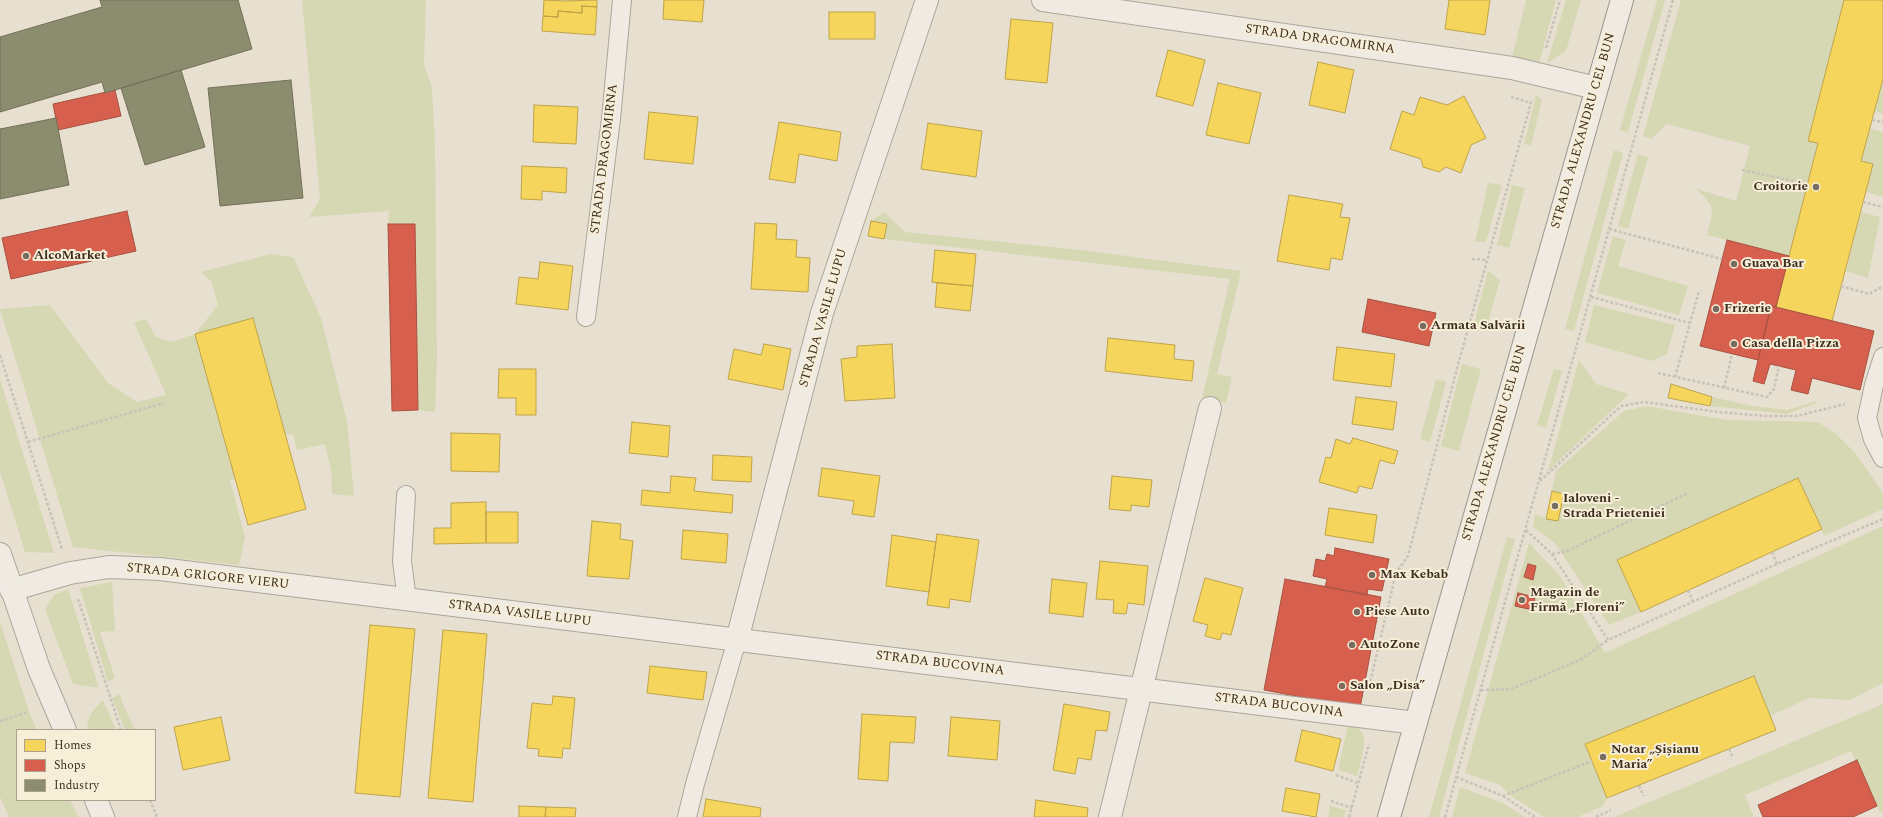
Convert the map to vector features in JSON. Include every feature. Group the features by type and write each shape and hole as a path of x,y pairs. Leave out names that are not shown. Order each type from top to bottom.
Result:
{"street":[{"name":"STRADA VASILE LUPU","path":"408,600 737,640 822,313 927,0"},
{"name":"STRADA DRAGOMIRNA","path":"1043,0 1512,68 1596,88"},
{"name":"STRADA ALEXANDRU CEL BUN","path":"1389,817 1622,0"},
{"path":"1110,817 1210,408"},
{"path":"0,554 39,669 65,729"},
{"name":"STRADA GRIGORE VIERU","path":"11,590 70,573 109,567 160,569 408,600"},
{"name":"STRADA BUCOVINA","path":"737,640 1142,688 1416,723"},
{"path":"96,801 103,817"}],"lane":[{"name":"STRADA DRAGOMIRNA","path":"586,317 611,119 622,0"},
{"path":"1883,357 1874,385 1867,418 1873,439 1883,458"},
{"path":"406,495 402,561 408,600"},
{"name":"STRADA VASILE LUPU","path":"687,817 695,784 737,640"}],"path":[{"path":"1349,817 1375,718 1366,702 1396,574 1408,556 1487,260 1560,0"},
{"path":"1445,817 1673,0"},
{"path":"1506,96 1531,103"},
{"path":"1872,120 1883,122"},
{"path":"1742,170 1808,184"},
{"path":"1863,202 1883,207"},
{"path":"1609,229 1722,258"},
{"path":"1472,259 1487,260"},
{"path":"1841,286 1869,294 1883,286"},
{"path":"1675,377 1699,291"},
{"path":"1591,297 1690,323"},
{"path":"1724,388 1732,354"},
{"path":"0,355 121,729"},
{"path":"1658,373 1767,397 1774,389 1779,366"},
{"path":"1540,481 1622,406 1644,402 1725,413 1766,416 1796,416 1819,409 1871,398"},
{"path":"28,442 164,404"},
{"path":"1552,554 1567,550 1688,493"},
{"path":"1481,690 1510,689 1533,680 1580,660 1608,640 1777,564 1883,519"},
{"path":"1526,530 1552,554 1608,640"},
{"path":"1772,552 1777,564"},
{"path":"1688,590 1693,602"},
{"path":"1729,749 1733,758"},
{"path":"1502,796 1592,761"},
{"path":"1336,775 1358,783"},
{"path":"1456,777 1502,796 1535,817"},
{"path":"1639,786 1644,796"},
{"path":"150,801 158,817"},
{"path":"1331,801 1352,808"},
{"path":"1596,817 1612,810"}],"green space":[{"path":"302,0 426,0 424,65 432,87 435,144 437,358 435,412 418,410 415,224 388,224 389,211 309,217 320,199"},
{"path":"1526,0 1556,0 1539,63 1528,63 1512,57"},
{"path":"1566,0 1581,0 1566,51 1547,63"},
{"path":"1657,0 1665,0 1628,132 1620,130"},
{"path":"1681,0 1844,0 1808,140 1818,143 1789,256 1707,235 1712,215 1711,206 1704,196 1694,188 1736,201 1750,146 1667,124 1651,139 1643,136"},
{"path":"1883,79 1883,114 1875,111"},
{"path":"1536,95 1542,100 1531,146 1524,144"},
{"path":"1870,129 1883,132 1883,197 1866,192 1873,164 1861,161"},
{"path":"1614,150 1623,153 1574,331 1565,329"},
{"path":"1638,154 1648,157 1628,229 1618,226"},
{"path":"1488,183 1502,185 1486,242 1475,242"},
{"path":"1512,185 1525,188 1509,248 1497,245"},
{"path":"884,212 905,232 1081,250 1241,271 1217,374 1232,377 1226,403 1202,398 1230,279 884,239 887,224 871,221"},
{"path":"1861,212 1880,217 1868,278 1846,271"},
{"path":"1613,236 1626,240 1618,266 1688,286 1679,315 1597,293"},
{"path":"271,254 293,257 321,318 347,421 354,496 332,494 331,470 325,444 297,450 293,434 285,435 253,318 235,479 230,480 245,537 239,565 73,547 0,309 50,305 108,383 137,402 166,395 134,322 146,319 156,337 171,342 195,334 218,305 211,281 201,272"},
{"path":"1488,271 1500,280 1487,327 1474,324"},
{"path":"1594,305 1675,325 1667,354 1652,361 1585,342"},
{"path":"1579,360 1596,384 1629,394 1548,471"},
{"path":"1462,364 1481,369 1459,451 1441,446"},
{"path":"1554,369 1562,371 1546,428 1537,425"},
{"path":"0,379 54,553 25,552 0,472"},
{"path":"1436,379 1446,382 1430,442 1420,439"},
{"path":"1712,397 1753,406 1787,410 1817,401 1817,403 1787,414 1710,406"},
{"path":"1647,406 1726,420 1818,422 1836,434 1856,454 1883,493 1883,509 1824,536 1798,478 1617,560 1641,612 1609,625 1555,543 1533,527 1535,514 1546,519 1564,494 1552,491 1556,471 1624,411"},
{"path":"1883,526 1883,683 1850,700 1809,698 1770,716 1754,676 1585,744 1607,798 1603,806 1578,817 1544,817 1514,798 1500,785 1465,773 1529,543 1560,576 1605,653"},
{"path":"1507,537 1515,539 1439,817 1429,817"},
{"path":"112,582 115,631 100,632 115,678 108,682 80,588"},
{"path":"68,589 99,688 73,684 45,609 54,595"},
{"path":"0,622 31,717 37,729 16,729 16,801 70,801 78,817 9,817 0,797"},
{"path":"120,694 135,729 125,729 112,698"},
{"path":"103,700 116,729 90,729 87,723 92,712"},
{"path":"1883,704 1883,810 1880,813 1851,751 1745,795 1754,817 1614,817"},
{"path":"1348,725 1359,729 1364,735 1364,748 1357,776 1338,770"},
{"path":"1460,787 1503,803 1525,817 1452,817"},
{"path":"1330,806 1346,810 1344,817 1328,817"}],"building: Homes":[{"path":"544,0 597,0 597,7 582,6 582,13 558,11 558,17 543,16"},
{"path":"664,0 704,0 702,22 663,19"},
{"path":"1449,0 1490,0 1485,35 1445,29"},
{"path":"1844,0 1883,0 1883,79 1861,161 1873,164 1832,321 1776,307 1818,143 1808,141"},
{"path":"582,6 597,7 595,35 542,31 543,16 558,17 558,11 582,13"},
{"path":"829,12 875,12 875,39 829,39"},
{"path":"1011,19 1053,23 1047,83 1005,79"},
{"path":"1168,50 1205,60 1193,106 1156,96"},
{"path":"1318,62 1354,70 1345,113 1309,105"},
{"path":"1218,83 1261,93 1249,144 1206,135"},
{"path":"1464,96 1486,138 1471,145 1461,173 1446,167 1439,172 1423,167 1421,159 1390,149 1402,111 1414,115 1420,97 1447,105"},
{"path":"534,105 578,107 576,144 533,142"},
{"path":"649,112 698,117 693,164 644,159"},
{"path":"779,122 841,132 837,161 799,154 795,183 769,179"},
{"path":"928,123 982,131 976,177 921,169"},
{"path":"522,166 567,168 566,193 542,191 542,200 521,199"},
{"path":"1289,195 1343,204 1340,217 1350,218 1342,260 1331,258 1329,270 1277,261"},
{"path":"871,221 887,224 884,239 868,236"},
{"path":"755,223 777,224 776,239 797,240 796,257 810,258 808,292 751,289"},
{"path":"935,250 976,254 973,286 932,282"},
{"path":"540,262 573,266 568,310 516,304 519,277 538,279"},
{"path":"937,283 973,286 970,311 935,307"},
{"path":"253,318 306,509 248,525 195,334"},
{"path":"1108,338 1175,345 1174,359 1194,361 1192,381 1105,371"},
{"path":"764,344 791,349 783,390 728,379 734,349 761,355"},
{"path":"892,344 895,398 845,401 841,359 857,357 857,346"},
{"path":"1337,347 1395,354 1391,387 1333,380"},
{"path":"499,369 536,369 536,415 516,415 516,398 498,398"},
{"path":"1671,384 1712,397 1710,406 1668,398"},
{"path":"1356,397 1397,402 1393,430 1352,424"},
{"path":"632,422 670,426 668,457 629,453"},
{"path":"451,433 500,434 499,472 451,471"},
{"path":"1353,438 1398,451 1394,464 1380,460 1372,489 1359,486 1357,493 1319,482 1326,457 1331,458 1336,439 1350,444"},
{"path":"713,455 752,457 751,482 712,480"},
{"path":"822,468 880,476 874,517 852,514 854,501 818,496"},
{"path":"671,476 696,478 694,491 733,495 732,513 641,505 642,490 670,493"},
{"path":"1112,476 1152,480 1149,507 1131,505 1131,511 1109,509"},
{"path":"1798,478 1822,529 1641,612 1617,560"},
{"path":"1552,491 1564,494 1558,521 1546,519"},
{"path":"486,502 486,543 434,544 434,528 451,528 451,503"},
{"path":"1329,508 1377,515 1373,543 1325,535"},
{"path":"486,512 518,512 518,543 486,543"},
{"path":"592,521 621,524 620,539 633,541 629,579 587,576"},
{"path":"683,530 728,534 726,563 681,559"},
{"path":"937,534 979,540 970,602 950,599 949,608 927,605"},
{"path":"892,535 936,542 929,592 886,586"},
{"path":"1100,561 1148,566 1144,605 1128,603 1126,614 1113,613 1114,600 1096,599"},
{"path":"1205,578 1243,588 1231,635 1222,633 1220,640 1205,636 1208,625 1193,621"},
{"path":"1052,579 1087,583 1083,617 1049,613"},
{"path":"370,625 415,629 400,797 355,793"},
{"path":"443,630 487,634 473,802 428,798"},
{"path":"650,666 707,672 703,700 647,693"},
{"path":"1754,676 1776,730 1607,798 1585,744"},
{"path":"553,696 575,698 570,749 563,748 562,758 538,756 539,749 527,748 532,703 552,705"},
{"path":"1064,704 1110,712 1107,731 1096,730 1091,760 1078,758 1075,774 1053,770"},
{"path":"862,714 916,717 914,743 890,742 888,781 858,779"},
{"path":"221,717 230,760 183,770 174,727"},
{"path":"951,717 1000,721 997,760 948,756"},
{"path":"1302,730 1341,739 1333,771 1295,761"},
{"path":"1286,788 1320,794 1316,817 1282,811"},
{"path":"706,799 761,808 760,817 703,817"},
{"path":"1036,800 1088,808 1087,817 1034,817"},
{"path":"519,806 546,807 545,817 519,817"},
{"path":"546,807 576,808 575,817 545,817"}],"building: Shops":[{"path":"115,90 121,116 58,130 53,104"},
{"path":"127,211 136,251 11,279 2,238"},
{"path":"388,224 415,224 418,410 392,411"},
{"path":"1727,240 1789,256 1776,307 1771,306 1758,360 1700,346"},
{"path":"1368,299 1436,313 1429,346 1362,332"},
{"path":"1771,306 1874,331 1860,390 1812,378 1808,394 1791,390 1796,370 1770,364 1764,384 1753,381"},
{"path":"1335,548 1389,559 1382,591 1368,589 1367,595 1325,587 1327,579 1313,576 1316,559 1325,561 1327,554 1334,556"},
{"path":"1528,564 1536,566 1533,580 1524,577"},
{"path":"1285,579 1381,597 1360,708 1264,690"},
{"path":"1518,593 1535,597 1533,610 1515,606"},
{"path":"1857,760 1877,806 1853,817 1763,817 1758,805"}],"building: Industry":[{"path":"100,0 238,0 252,49 105,93 102,82 0,112 0,37 102,7"},
{"path":"181,70 205,147 145,165 121,88"},
{"path":"291,80 303,198 220,206 208,88"},
{"path":"56,118 69,185 0,199 0,129"}],"place":[{"name":"Croitorie","path":"1816,187"},
{"name":"AlcoMarket","path":"26,256"},
{"name":"Guava Bar","path":"1734,264"},
{"name":"Frizerie","path":"1716,309"},
{"name":"Armata Salvării","path":"1423,326"},
{"name":"Casa della Pizza","path":"1734,344"},
{"name":"Ialoveni - Strada Prieteniei","path":"1555,506"},
{"name":"Max Kebab","path":"1372,575"},
{"name":"Magazin de Firmă „Floreni”","path":"1522,600"},
{"name":"Piese Auto","path":"1357,612"},
{"name":"AutoZone","path":"1352,645"},
{"name":"Salon „Disa”","path":"1342,686"},
{"name":"Notar „Șișianu Maria”","path":"1603,757"}]}
